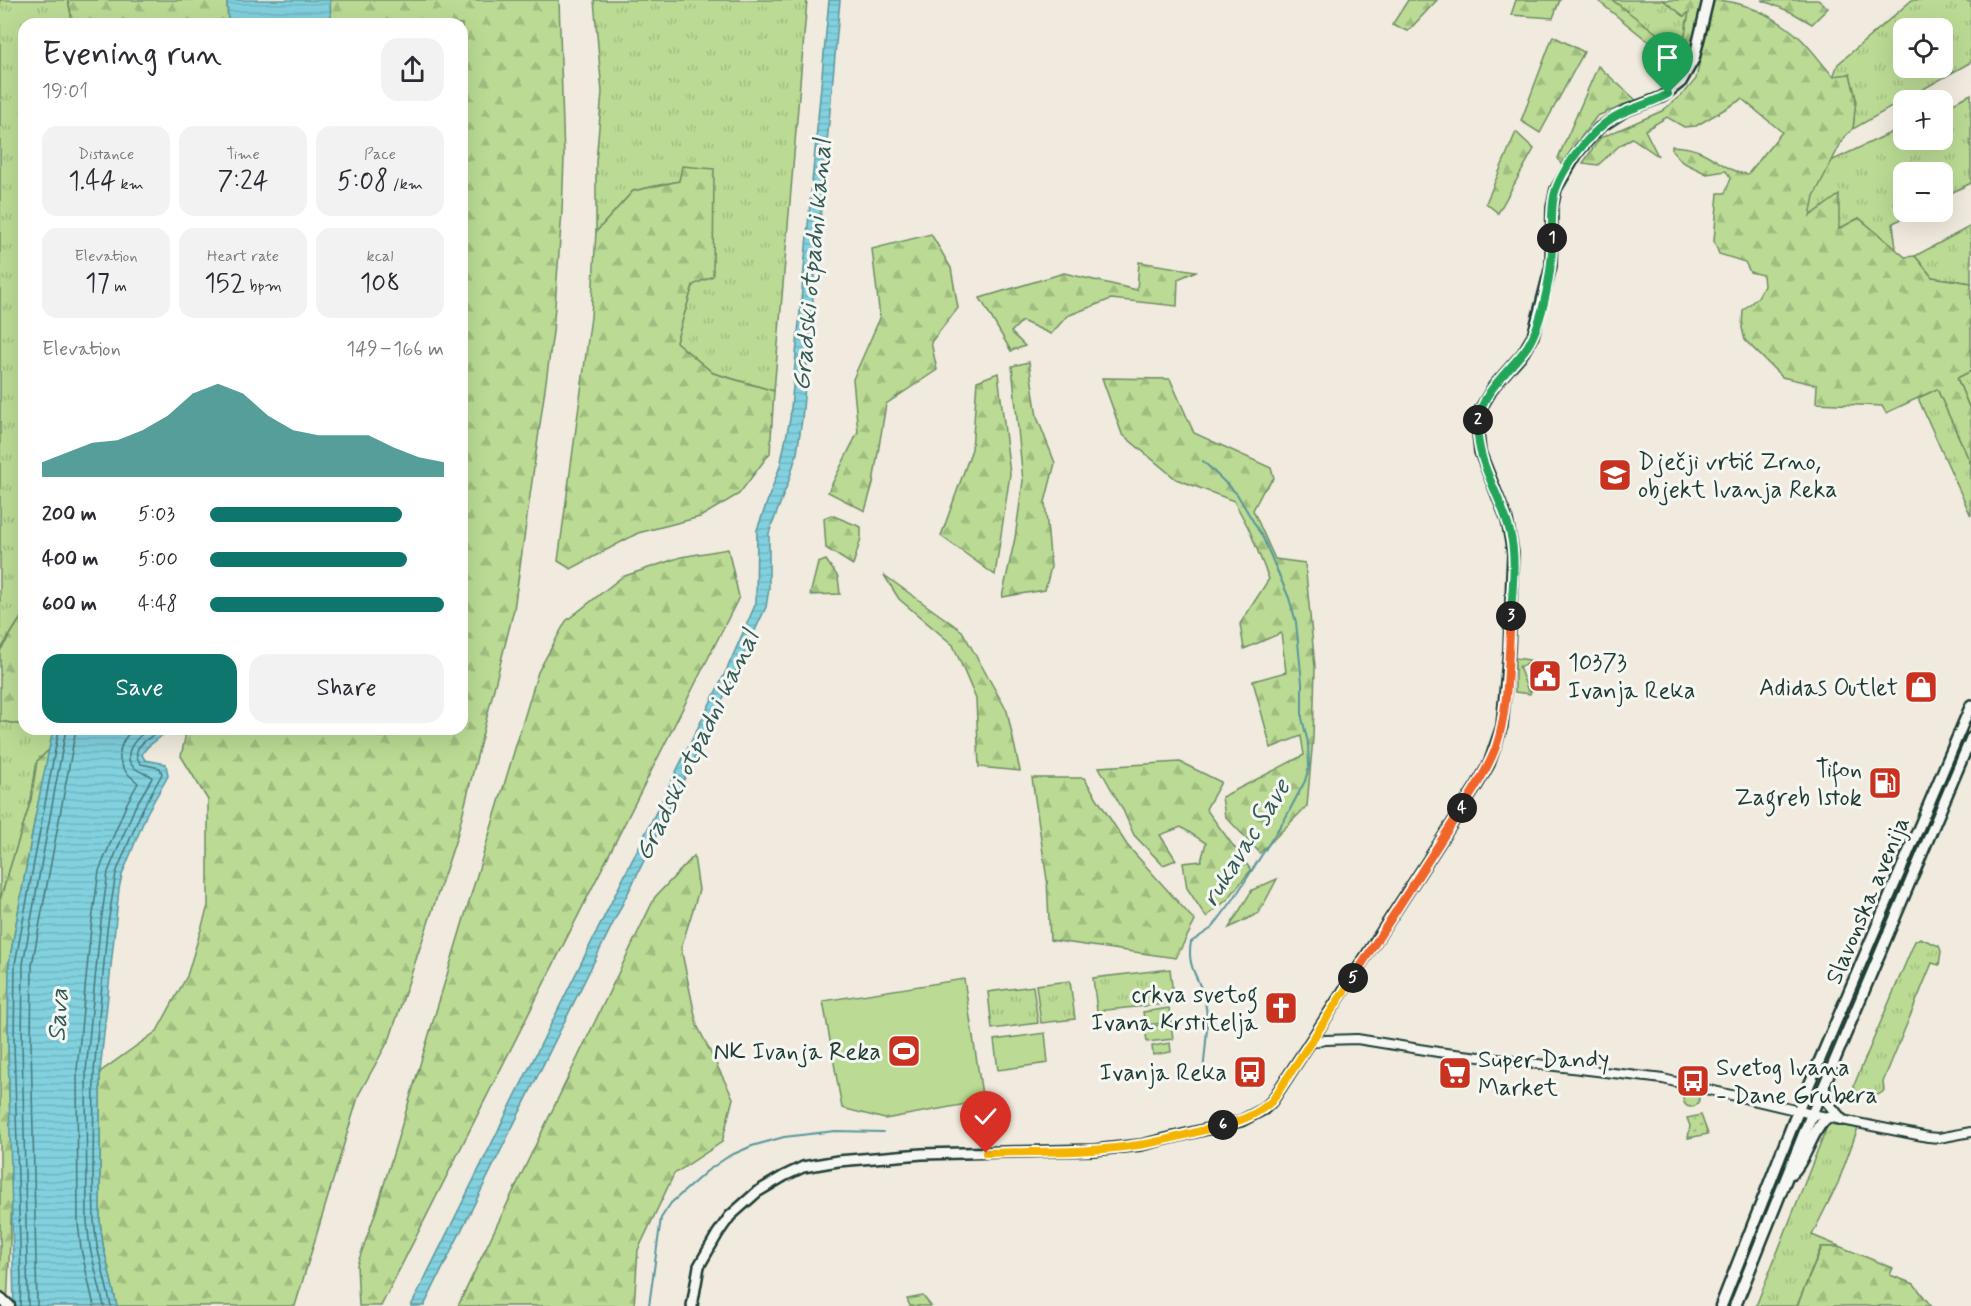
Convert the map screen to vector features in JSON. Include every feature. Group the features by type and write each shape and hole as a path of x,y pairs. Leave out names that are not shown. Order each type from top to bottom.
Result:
{"highway":[{"path":"1715,1306 1723,1301 1798,1111"},
{"path":"1735,1306 1812,1114"},
{"path":"1785,1180 1800,1163 1819,1126 1828,1118"},
{"path":"0,1298 9,1306"}],"main road":[{"path":"692,1306 699,1266 730,1216 757,1192 803,1167 838,1161 922,1154 1121,1148 1241,1121 1264,1109 1272,1101 1489,764 1499,737 1508,660 1513,553 1507,520 1480,452 1478,423 1481,408 1488,394 1523,353 1533,336 1551,266 1552,208 1556,189 1578,152 1599,128 1619,114 1662,97 1681,82 1694,59 1708,0"},
{"name":"Slavonska avenija","path":"1798,1111 1971,705"},
{"name":"Slavonska avenija","path":"1812,1114 1971,738"},
{"path":"1824,1086 1827,1102 1842,1120"}],"street":[{"path":"1311,1043 1357,1039 1438,1052 1655,1078 1828,1118 1939,1138 1971,1132"}],"green space":[{"path":"0,0 68,0 72,18 18,18 18,622 0,651"},
{"path":"68,0 227,0 228,18 72,18"},
{"path":"330,0 559,0 564,158 562,212 553,332 514,609 457,836 390,1038 359,1094 295,1306 117,1306 100,1221 100,1072 157,1031 187,976 208,906 208,800 181,756 186,735 468,735 468,18 331,18"},
{"path":"594,0 807,0 774,391 713,373 676,342 693,285 680,181 633,191 596,232 596,162 602,92"},
{"path":"1408,0 1437,0 1408,31 1392,25"},
{"path":"1516,0 1560,0 1553,18 1511,15"},
{"path":"1597,0 1612,0 1682,52 1689,12 1684,16 1663,0 1704,0 1691,54 1684,54 1675,63"},
{"path":"1612,0 1663,0 1684,16 1689,12 1682,53"},
{"path":"1713,0 1736,3 1759,11 1799,37 1833,76 1850,74 1856,99 1853,129 1844,137 1814,196 1810,216 1839,195 1839,229 1859,218 1905,257 1915,256 1932,277 1971,283 1971,371 1957,378 1971,412 1971,464 1937,389 1886,413 1882,406 1816,403 1817,385 1782,377 1745,340 1742,328 1743,310 1758,297 1764,286 1763,275 1750,272 1745,262 1719,254 1714,241 1718,193 1725,193 1731,178 1726,171 1707,174 1682,162 1672,150 1672,146 1693,149 1731,169 1748,174 1782,132 1742,99 1696,126 1684,127 1667,117 1645,130 1658,156 1632,138 1619,146 1598,165 1583,163 1600,138 1662,111 1686,91 1696,79"},
{"path":"1762,0 1818,0 1828,8 1812,24"},
{"path":"1912,0 1971,2 1971,62 1953,72 1953,18 1893,18 1893,78 1943,78 1922,90 1893,90 1893,106 1853,129 1856,99 1850,74 1833,77 1838,64"},
{"path":"1553,36 1584,52 1540,133 1521,121"},
{"path":"1598,66 1637,101 1597,116 1561,164 1558,158"},
{"path":"1971,94 1971,183 1953,192 1953,162 1893,162 1893,222 1895,222 1893,223 1896,249 1859,218 1839,229 1810,217 1813,196 1831,161 1893,132 1893,150 1953,150 1953,103"},
{"path":"1516,132 1534,149 1498,213 1486,203"},
{"path":"682,166 714,169 713,276 693,285 676,342 713,373 774,391 770,453 739,494 700,517 638,533 571,569 558,561 591,317 596,232 633,191 679,181"},
{"path":"1971,226 1971,283 1932,277 1915,256"},
{"path":"931,234 951,268 958,308 931,342 937,370 886,404 873,483 865,511 828,492 858,432 853,379 880,318 872,249"},
{"path":"1139,262 1196,271 1178,279 1177,306 1111,299 1067,316 1051,334 1022,321 1011,332 1025,346 1011,351 980,298 1064,273 1137,290"},
{"path":"1029,362 1037,417 1055,463 1045,502 1051,567 1045,590 1002,597 1015,538 1023,481 1012,366"},
{"path":"1971,371 1971,412 1957,378"},
{"path":"998,373 1010,474 995,575 941,536 972,449 977,381"},
{"path":"1102,378 1170,379 1194,433 1271,468 1274,478 1263,491 1253,510 1275,559 1305,563 1315,667 1313,738 1307,806 1260,853 1225,816 1222,797 1304,755 1301,736 1271,748 1253,681 1286,672 1281,633 1244,649 1240,624 1269,579 1249,529 1234,501 1176,479 1122,434"},
{"path":"1937,389 1971,464 1971,516 1918,398"},
{"path":"831,515 861,527 861,538 853,565 826,548 824,518"},
{"path":"728,549 739,597 381,1306 359,1306 357,1265 376,1211 538,672 566,621 622,577 681,557"},
{"path":"826,560 838,577 840,594 810,595 818,563"},
{"path":"884,575 962,631 1007,711 1020,771 979,767 976,699 953,645 899,599"},
{"path":"18,622 18,724 0,721 0,651"},
{"path":"1515,658 1529,660 1530,663 1519,667 1528,691 1531,691 1530,694 1515,692"},
{"path":"0,721 18,724 18,735 52,735 50,749 37,761 31,800 0,900"},
{"path":"50,749 9,963 8,1044 12,1197 7,1306 0,1306 0,900 31,800 37,761"},
{"path":"1180,762 1221,782 1206,809 1251,870 1228,899 1206,917 1187,888 1183,863 1201,861 1206,843 1181,827 1160,835 1176,860 1163,865 1134,835 1099,767"},
{"path":"1032,778 1084,778 1127,845 1195,921 1176,958 1050,940 1047,880"},
{"path":"694,856 699,890 681,948 697,1025 733,1098 722,1142 674,1174 638,1250 634,1306 458,1306 655,897"},
{"path":"1277,879 1259,913 1229,928 1252,890"},
{"path":"1920,938 1939,946 1941,951 1939,965 1932,963 1883,1082 1884,1091 1878,1095 1860,1093 1855,1090 1854,1085 1915,941"},
{"path":"1170,969 1174,1003 1097,1011 1093,978"},
{"name":"NK Ivanja Reka","path":"964,979 983,1101 885,1119 842,1108 823,1001"},
{"path":"1070,981 1075,1019 1041,1023 1036,985"},
{"path":"1033,986 1038,1023 992,1029 988,992"},
{"path":"1169,1008 1171,1022 1145,1025 1143,1012"},
{"path":"1171,1024 1173,1039 1147,1042 1145,1027"},
{"path":"1045,1033 1048,1063 998,1070 994,1040"},
{"path":"1170,1043 1171,1052 1153,1055 1152,1046"},
{"path":"1691,1091 1699,1099 1691,1107 1683,1099"},
{"path":"1701,1115 1708,1134 1688,1138 1690,1126 1687,1118"},
{"path":"1828,1124 1858,1128 1838,1183 1812,1235 1841,1247 1821,1247 1797,1306 1756,1306"},
{"path":"1822,1247 1841,1247 1893,1268 1890,1275 1914,1284 1931,1306 1797,1306"},
{"path":"923,1296 931,1306 910,1306 907,1299"}],"water":[{"path":"227,0 330,0 331,18 228,18"},
{"name":"Gradski otpadni kanal","path":"829,0 840,0 802,419 797,453 769,533 769,589 766,607 703,741 424,1306 411,1306 727,669 756,603 757,530 780,466 790,419"},
{"name":"Sava","path":"52,735 162,735 142,755 145,760 166,764 168,776 147,813 122,875 100,1072 100,1221 117,1306 14,1306 8,1044 9,963"}],"waterway":[{"name":"rukavac Save","path":"1203,461 1237,494 1263,538 1289,598 1296,622 1302,683 1302,718 1308,743 1309,766 1305,781 1286,817 1233,900 1212,928 1191,942 1190,959 1203,993 1206,1010 1207,1029 1203,1076"},
{"name":"rukavac Save","path":"649,1306 661,1218 671,1203 707,1171 729,1156 752,1146 784,1137 835,1131 883,1132"}],"place":[{"name":"Dječji vrtić Zrno, objekt Ivanja Reka","path":"1615,475"},
{"name":"10373 Ivanja Reka","path":"1545,676"},
{"name":"Adidas Outlet","path":"1921,687"},
{"name":"Tifon Zagreb Istok","path":"1885,783"},
{"name":"crkva svetog Ivana Krstitelja","path":"1281,1008"},
{"name":"NK Ivanja Reka","path":"904,1051"},
{"name":"Ivanja Reka","path":"1250,1072"},
{"name":"Super Dandy Market","path":"1455,1073"},
{"name":"Svetog Ivana - Dane Grubera","path":"1693,1081"}],"route":[{"path":"986,1153 1094,1150 1155,1142 1241,1121 1264,1109 1286,1082 1477,785 1496,746 1502,726 1505,698 1513,553 1507,520 1480,452 1478,423 1481,408 1488,394 1523,353 1533,336 1551,266 1554,197 1556,189 1578,152 1605,123 1625,111 1646,105 1668,94"}]}
